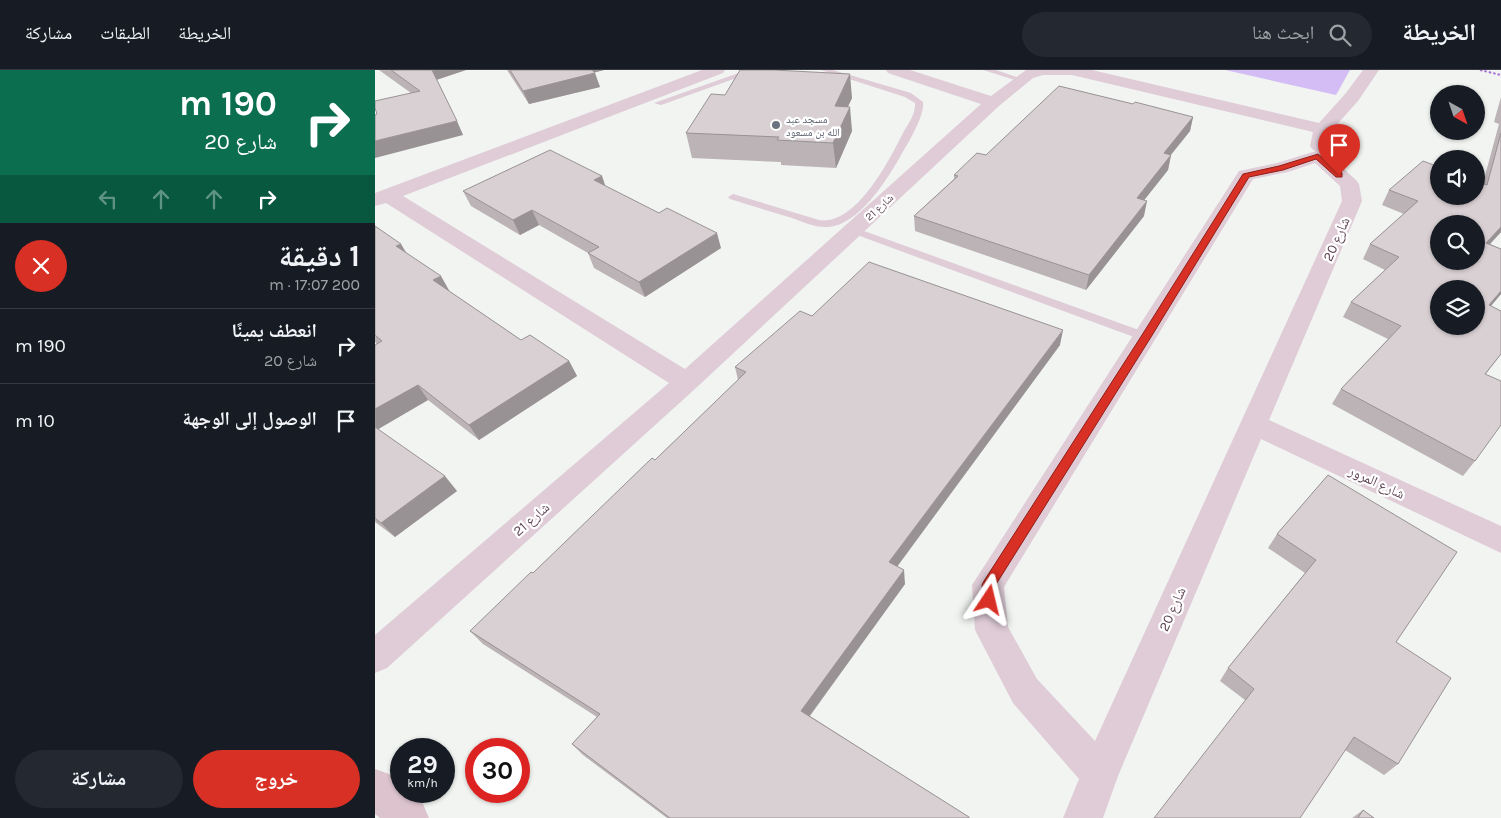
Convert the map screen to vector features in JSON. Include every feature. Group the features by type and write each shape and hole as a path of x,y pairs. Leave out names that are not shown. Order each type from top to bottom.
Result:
{"street":[{"path":"381,198 717,70"},
{"path":"893,70 993,102"},
{"name":"شارع 21","path":"375,657 687,382 853,230 887,188 1027,75 1041,70 1072,70 1321,143"},
{"path":"1100,774 1025,691 992,630 988,585 1146,337 1246,175 1281,168 1321,143 1371,70"},
{"name":"شارع 20","path":"1083,818 1100,774 1352,201 1349,184 1321,143"},
{"path":"381,198 687,382"},
{"name":"شارع المرور","path":"1253,424 1501,540"},
{"path":"375,788 409,818"}],"lane":[{"path":"658,103 755,70"},
{"path":"733,198 815,222 828,224 843,218 887,188 896,156 918,112 919,102 908,95 825,70"},
{"path":"987,70 1021,80"},
{"path":"853,230 1146,337"}],"path":[{"path":"1479,70 1501,75"}],"shaded area":[{"path":"1225,70 1350,70 1336,95"}],"building":[{"path":"391,70 432,70 457,121 375,141 375,115 377,114 375,101 420,91"},
{"path":"510,70 592,70 595,73 523,91"},
{"path":"740,70 850,74 835,106 850,107 833,143 777,140 779,137 686,133 711,94 725,95"},
{"path":"1059,86 1133,104 1135,102 1193,117 1164,153 1171,155 1137,198 1147,201 1089,275 914,216 958,176 954,175 977,153 986,155"},
{"path":"1501,133 1501,227 1486,243 1501,249 1501,291 1489,305 1501,311 1501,354 1485,374 1501,381 1501,425 1475,461 1341,389 1401,326 1351,302 1399,257 1370,244 1418,201 1389,190 1423,161 1430,164 1430,205 1485,205 1485,184 1487,185"},
{"path":"550,150 602,176 594,180 659,213 667,208 717,233 639,282 588,253 599,247 532,210 513,220 463,191"},
{"path":"375,226 401,244 396,246 441,276 433,280 521,340 530,335 569,361 469,425 418,385 375,409 375,345 382,341 375,335"},
{"path":"869,262 1063,330 889,562 904,570 801,711 969,818 670,818 572,744 600,714 470,631 652,458 655,460 746,372 735,367 800,311 812,316"},
{"path":"375,427 445,476 381,523 375,518"},
{"path":"1328,475 1457,552 1396,642 1451,678 1398,764 1354,737 1300,818 1154,818 1254,689 1228,668 1316,560 1277,534"},
{"path":"1363,810 1374,818 1358,818"}],"place":[{"name":"مسجد عبد الله بن مسعود","path":"776,125"}],"route":[{"path":"989,600 988,585 1146,337 1246,175 1281,168 1318,156 1339,175"}]}
